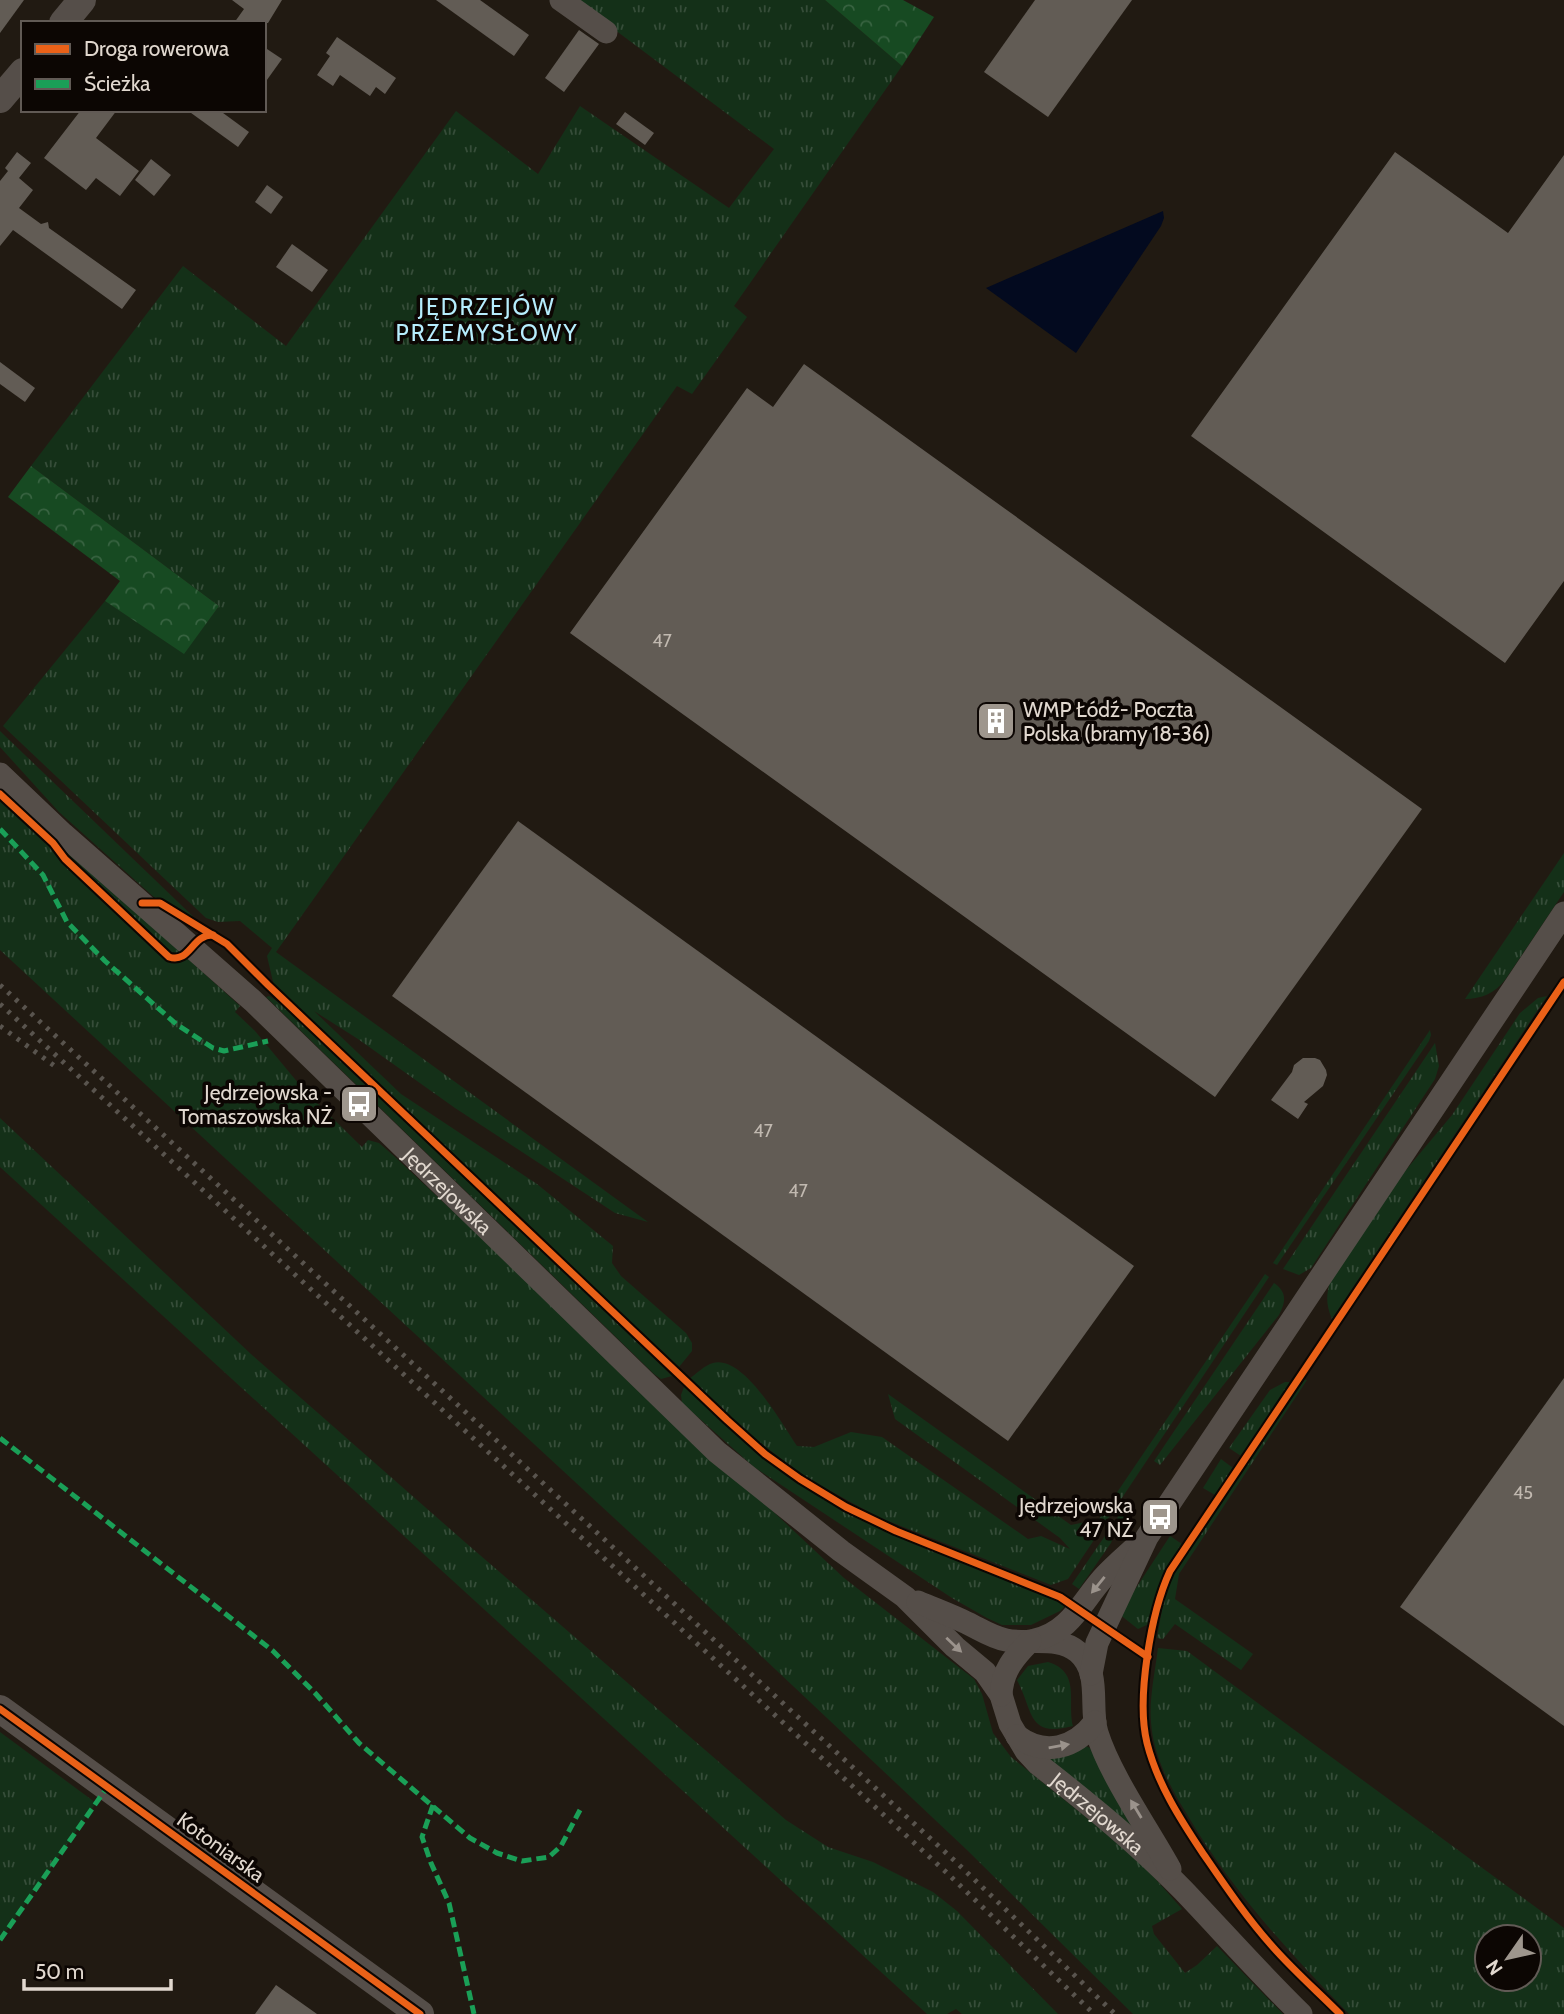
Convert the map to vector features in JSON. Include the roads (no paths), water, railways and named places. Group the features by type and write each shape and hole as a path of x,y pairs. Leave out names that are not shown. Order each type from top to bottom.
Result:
{"street":[{"path":"65,21 82,0"},
{"path":"561,0 606,32"},
{"path":"0,99 21,74"},
{"name":"Jędrzejowska","path":"0,774 253,1001 717,1451 790,1512 905,1597 955,1647 985,1672 1001,1695 1010,1724 1038,1765 1129,1838 1182,1889 1301,2014"},
{"path":"1091,1674 1097,1643 1147,1537 1564,913"},
{"path":"1001,1695 1002,1683 1009,1665 1030,1641 1060,1631 1103,1578 1147,1537"},
{"name":"Jędrzejowska","path":"905,1597 991,1636 1066,1646 1077,1651 1091,1674 1095,1722 1102,1745 1118,1779 1182,1889"},
{"name":"Kotoniarska","path":"0,1709 420,2014"},
{"name":"Jędrzejowska","path":"1017,1736 1032,1745 1062,1747 1080,1739 1095,1722"}],"water":[{"path":"1163,211 1161,226 1076,353 986,288"}],"railway":[{"path":"0,985 956,1862 1115,2014"},
{"path":"0,1004 947,1873 1094,2014"},
{"path":"0,1026 56,1067"}],"place":[{"name":"WMP Łódź- Poczta Polska (bramy 18-36)","path":"996,721"},
{"name":"Jędrzejowska - Tomaszowska NŻ","path":"359,1104"},
{"name":"Jędrzejowska 47 NŻ","path":"1160,1517"}],"district":[{"name":"JĘDRZEJÓW PRZEMYSŁOWY","path":"487,320"}]}
